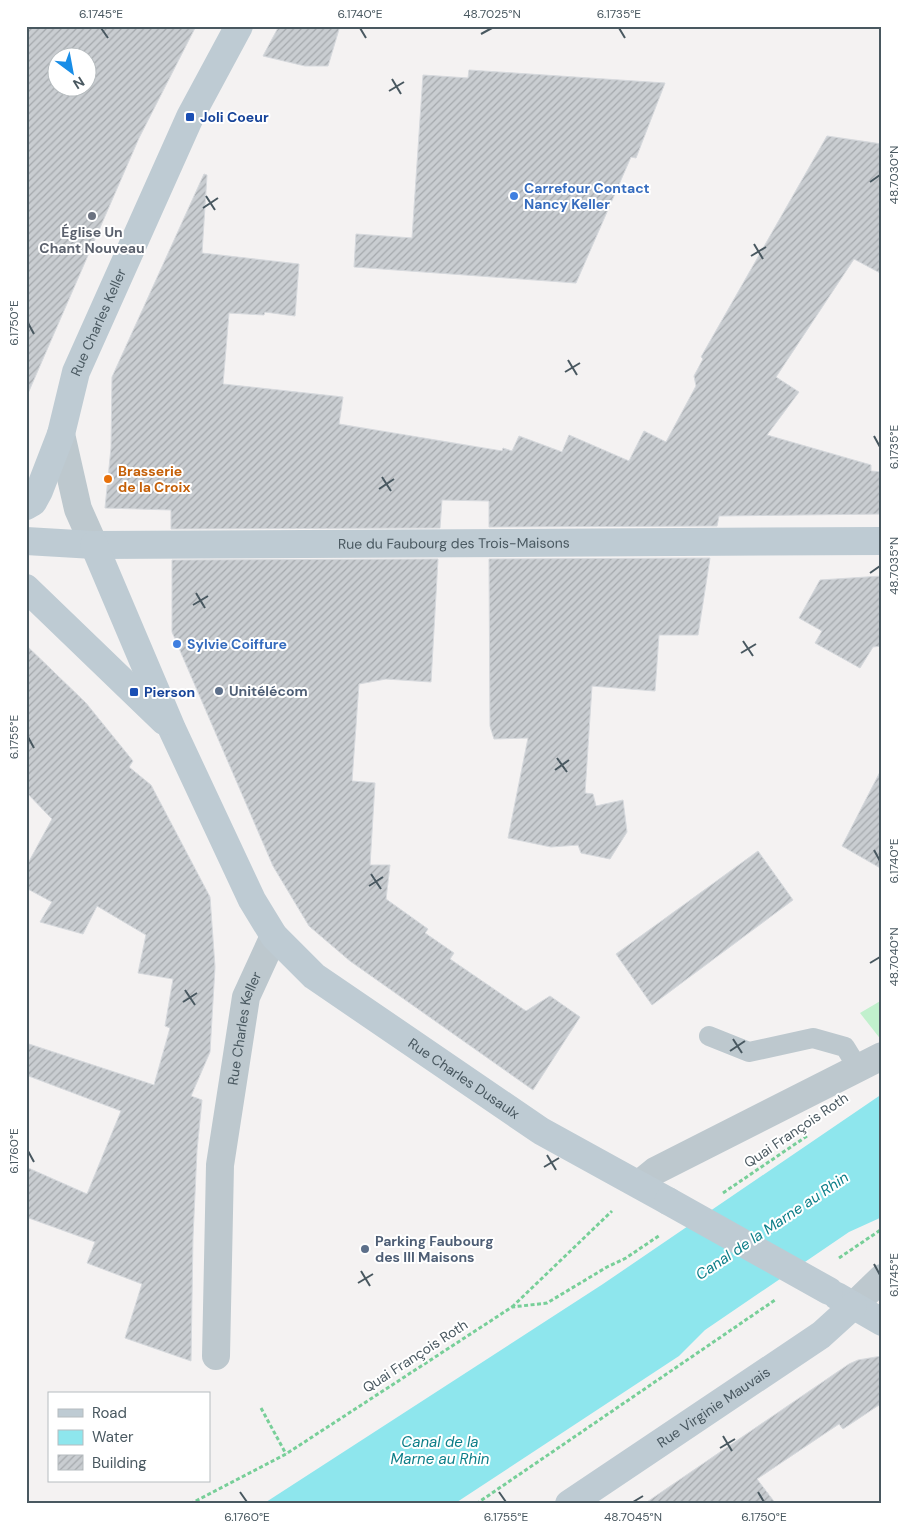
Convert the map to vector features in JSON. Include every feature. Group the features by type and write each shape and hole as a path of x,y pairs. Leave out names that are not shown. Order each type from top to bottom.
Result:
{"street":[{"name":"Rue Charles Keller","path":"26,506 33,502 39,491 61,434 76,372 190,118 239,26"},
{"name":"Rue Charles Keller","path":"61,434 78,509 172,729 252,900 274,936 246,997 220,1165 216,1356"},
{"name":"Rue du Faubourg des Trois-Maisons","path":"26,540 94,545 882,542"},
{"name":"Rue Charles Keller","path":"26,588 172,729"},
{"name":"Rue Charles Dusaulx","path":"274,936 314,976 533,1125 853,1306"},
{"path":"639,1184 655,1171 882,1056"},
{"path":"882,1278 853,1306 882,1322"},
{"name":"Rue Virginie Mauvais","path":"569,1504 821,1335 853,1306"}],"lane":[{"path":"709,1036 748,1052 813,1038 845,1047 858,1068"}],"path":[{"name":"Quai François Roth","path":"722,1193 810,1134"},
{"path":"512,1307 639,1184"},
{"path":"833,1262 882,1229"},
{"name":"Quai François Roth","path":"190,1504 286,1454 512,1307 546,1303 608,1266 626,1258 656,1238"},
{"path":"476,1504 776,1300"},
{"path":"260,1408 286,1454"}],"green space":[{"path":"882,1000 882,1041 860,1013"}],"water":[{"name":"Canal de la Marne au Rhin","path":"882,1094 882,1217 849,1232 705,1330 679,1356 454,1504 263,1504 603,1284"}],"building":[{"path":"26,26 196,26 139,138 26,398"},
{"path":"279,26 340,26 328,66 305,66 263,56"},
{"name":"Carrefour Contact Nancy Keller","path":"469,70 665,83 636,158 631,157 576,283 354,267 356,234 412,238 423,75 468,78"},
{"path":"827,136 882,144 882,274 854,259 776,377 799,392 767,435 871,465 871,471 882,472 882,514 719,516 717,526 489,527 489,501 442,500 440,528 171,529 171,510 105,508 111,448 112,377 204,174 207,175 202,253 299,264 295,316 265,312 264,315 229,313 223,384 343,397 339,424 502,451 503,448 512,451 519,436 562,452 569,435 629,461 644,431 666,442 696,386 694,376 703,359 701,357"},
{"path":"710,558 698,635 659,635 655,691 592,686 585,793 593,794 596,806 623,800 627,832 610,859 581,853 578,845 551,847 508,838 528,738 494,739 490,726 489,559"},
{"path":"438,559 431,682 386,679 359,684 352,781 375,783 370,865 390,865 386,899 428,929 425,933 454,953 450,959 526,1011 550,996 580,1017 533,1090 350,961 309,926 273,866 172,632 172,560"},
{"path":"882,576 882,646 873,647 860,668 815,643 822,631 799,618 820,580"},
{"path":"26,645 86,703 133,761 129,767 151,785 210,897 215,967 210,1052 191,1096 202,1100 197,1150 193,1237 191,1361 125,1338 142,1284 87,1263 95,1242 26,1217 26,1167 87,1194 121,1111 26,1075 26,1043 154,1085 170,1028 165,1026 173,979 138,973 146,935 97,906 83,934 40,922 52,902 26,888 26,867 52,819 26,792"},
{"path":"882,768 882,869 842,846"},
{"path":"758,851 793,900 652,1005 616,954"},
{"path":"882,1356 882,1403 843,1429 839,1424 757,1479 776,1504 644,1504 849,1364 858,1360"}],"place":[{"name":"Joli Coeur","path":"190,117"},
{"name":"Carrefour Contact Nancy Keller","path":"514,196"},
{"name":"Église Un Chant Nouveau","path":"92,216"},
{"name":"Brasserie de la Croix","path":"108,479"},
{"name":"Sylvie Coiffure","path":"177,644"},
{"name":"Unitélécom","path":"219,691"},
{"name":"Pierson","path":"134,692"},
{"name":"Parking Faubourg des III Maisons","path":"365,1249"}]}
